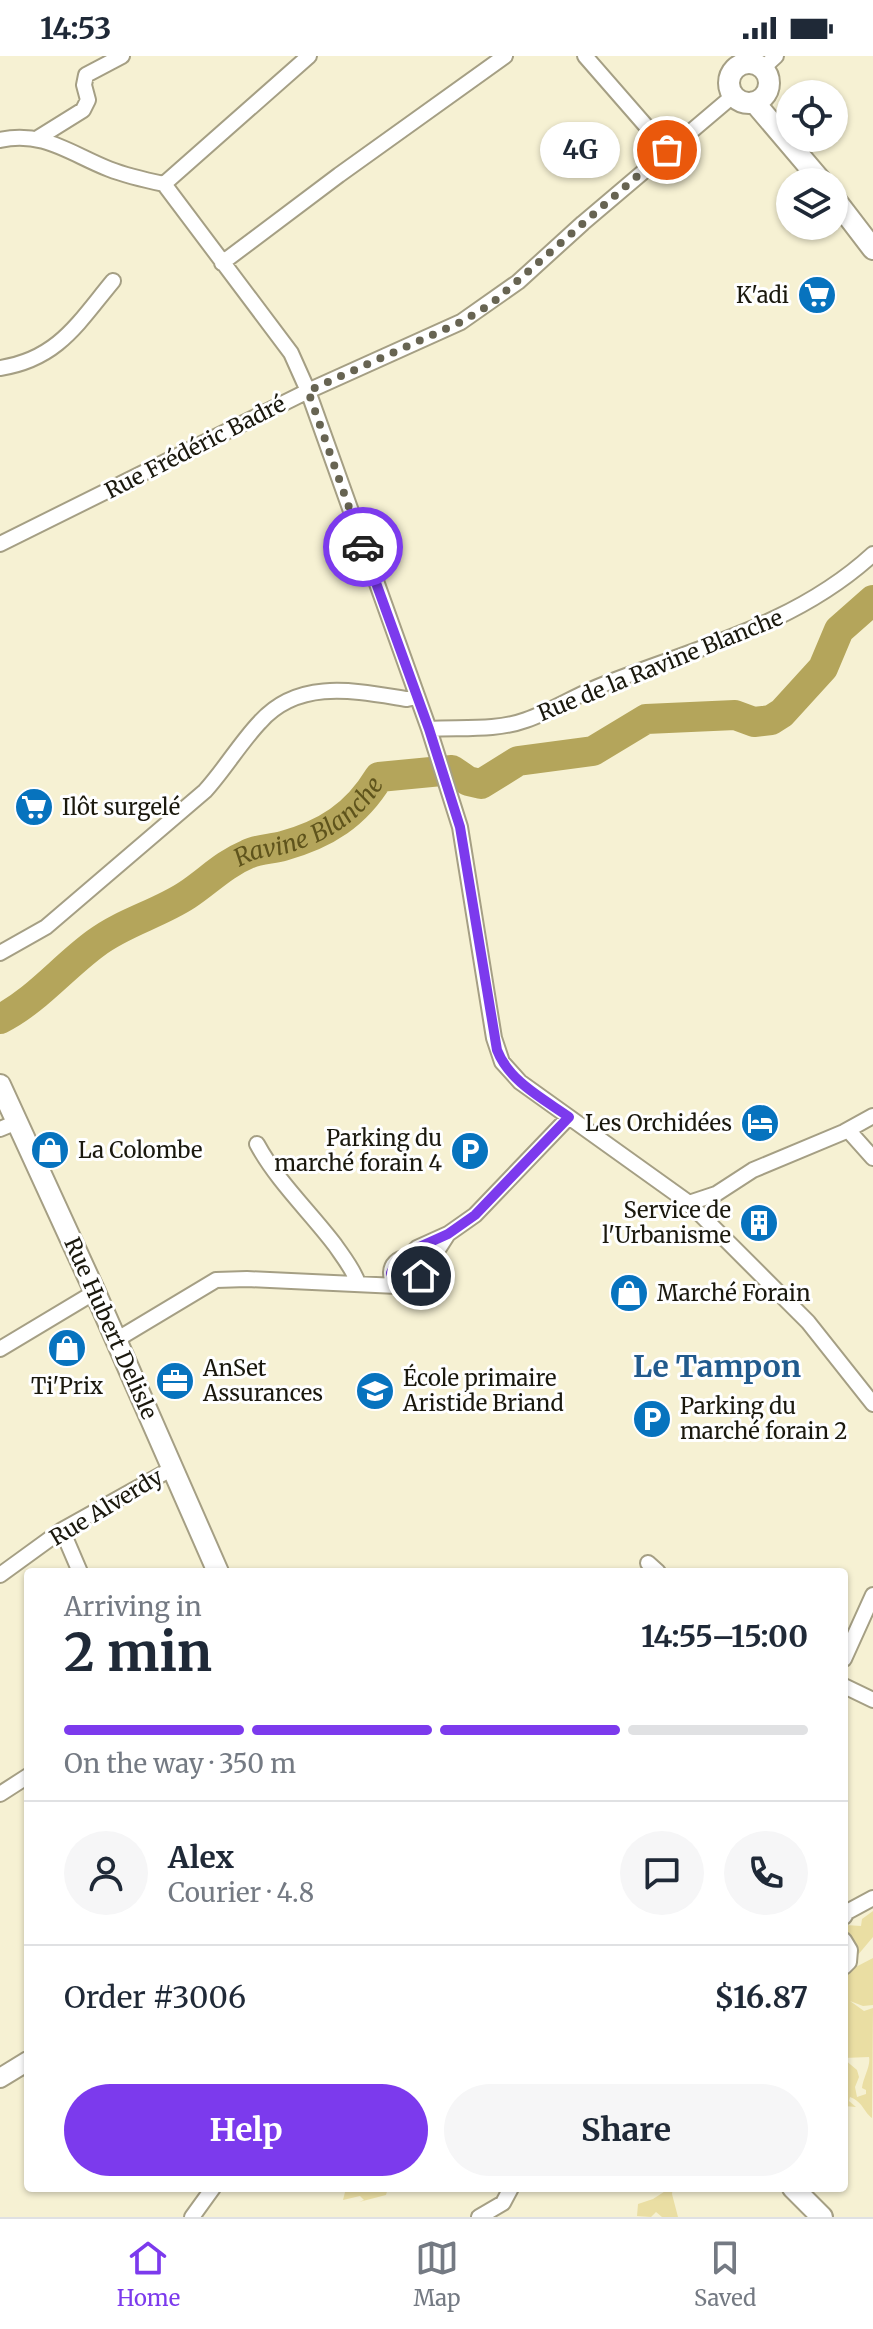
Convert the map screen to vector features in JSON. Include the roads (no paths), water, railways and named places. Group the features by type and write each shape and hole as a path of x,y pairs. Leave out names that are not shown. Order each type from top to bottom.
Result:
{"main road":[{"path":"718,56 750,76 776,109"},
{"path":"750,76 812,168"},
{"path":"848,216 873,249"},
{"name":"Rue Hubert Delisle","path":"0,1085 9,1126 95,1292 216,1568"},
{"path":"797,2192 822,2217"}],"street":[{"path":"38,138 83,110 87,104 86,75 122,56"},
{"path":"164,184 309,56"},
{"path":"222,263 505,56"},
{"path":"585,56 667,150"},
{"name":"Rue Frédéric Badré","path":"0,544 308,391 461,322 491,304 750,76"},
{"path":"0,140 17,136 48,140 107,168 164,184 291,353 308,391 429,729 460,827 497,1050 502,1062 520,1082 689,1203 808,1322 873,1404"},
{"path":"0,368 31,361 57,347 113,281"},
{"name":"Rue de la Ravine Blanche","path":"429,729 504,726 526,720 588,690 780,619 850,576 873,554"},
{"path":"0,953 46,927 205,791 260,721 279,705 302,693 329,690 407,699 416,697"},
{"path":"689,1203 716,1194 753,1170 848,1130 873,1116"},
{"path":"397,1286 391,1278 391,1268 397,1261 448,1234 488,1204 518,1168 569,1117"},
{"path":"848,1130 873,1158"},
{"path":"257,1144 271,1167 351,1267 358,1283"},
{"path":"116,1340 216,1280 412,1287 448,1234"},
{"path":"407,1258 419,1266 421,1276"},
{"path":"0,1349 95,1292"},
{"name":"Rue Alverdy","path":"0,1575 62,1530 173,1468"},
{"path":"62,1530 78,1568"},
{"path":"848,1650 873,1595"},
{"path":"848,1688 873,1700"},
{"path":"0,1794 24,1779"},
{"path":"848,1911 873,1898"},
{"path":"0,2078 24,2063"},
{"path":"192,2217 210,2192"},
{"path":"479,2217 503,2203 509,2192"}],"waterway":[{"name":"Ravine Blanche","path":"0,1019 26,1003 107,936 176,902 231,863 252,852 283,846 326,829 350,812 379,777 452,770 468,781 481,784 518,761 593,751 646,719 735,715 754,722 771,720 782,713 823,668 839,630 873,600"}],"place":[{"name":"4G","path":"667,150"},
{"name":"K'adi","path":"817,295"},
{"name":"Ilôt surgelé","path":"34,807"},
{"name":"Les Orchidées","path":"760,1123"},
{"name":"La Colombe","path":"50,1150"},
{"name":"Parking du marché forain 4","path":"470,1151"},
{"name":"Service de l'Urbanisme","path":"759,1223"},
{"name":"Marché Forain","path":"629,1293"},
{"name":"Ti'Prix","path":"67,1348"},
{"name":"AnSet Assurances","path":"175,1381"},
{"name":"École primaire Aristide Briand","path":"375,1391"},
{"name":"Parking du marché forain 2","path":"652,1419"}],"district":[{"name":"Le Tampon","path":"717,1367"}]}
